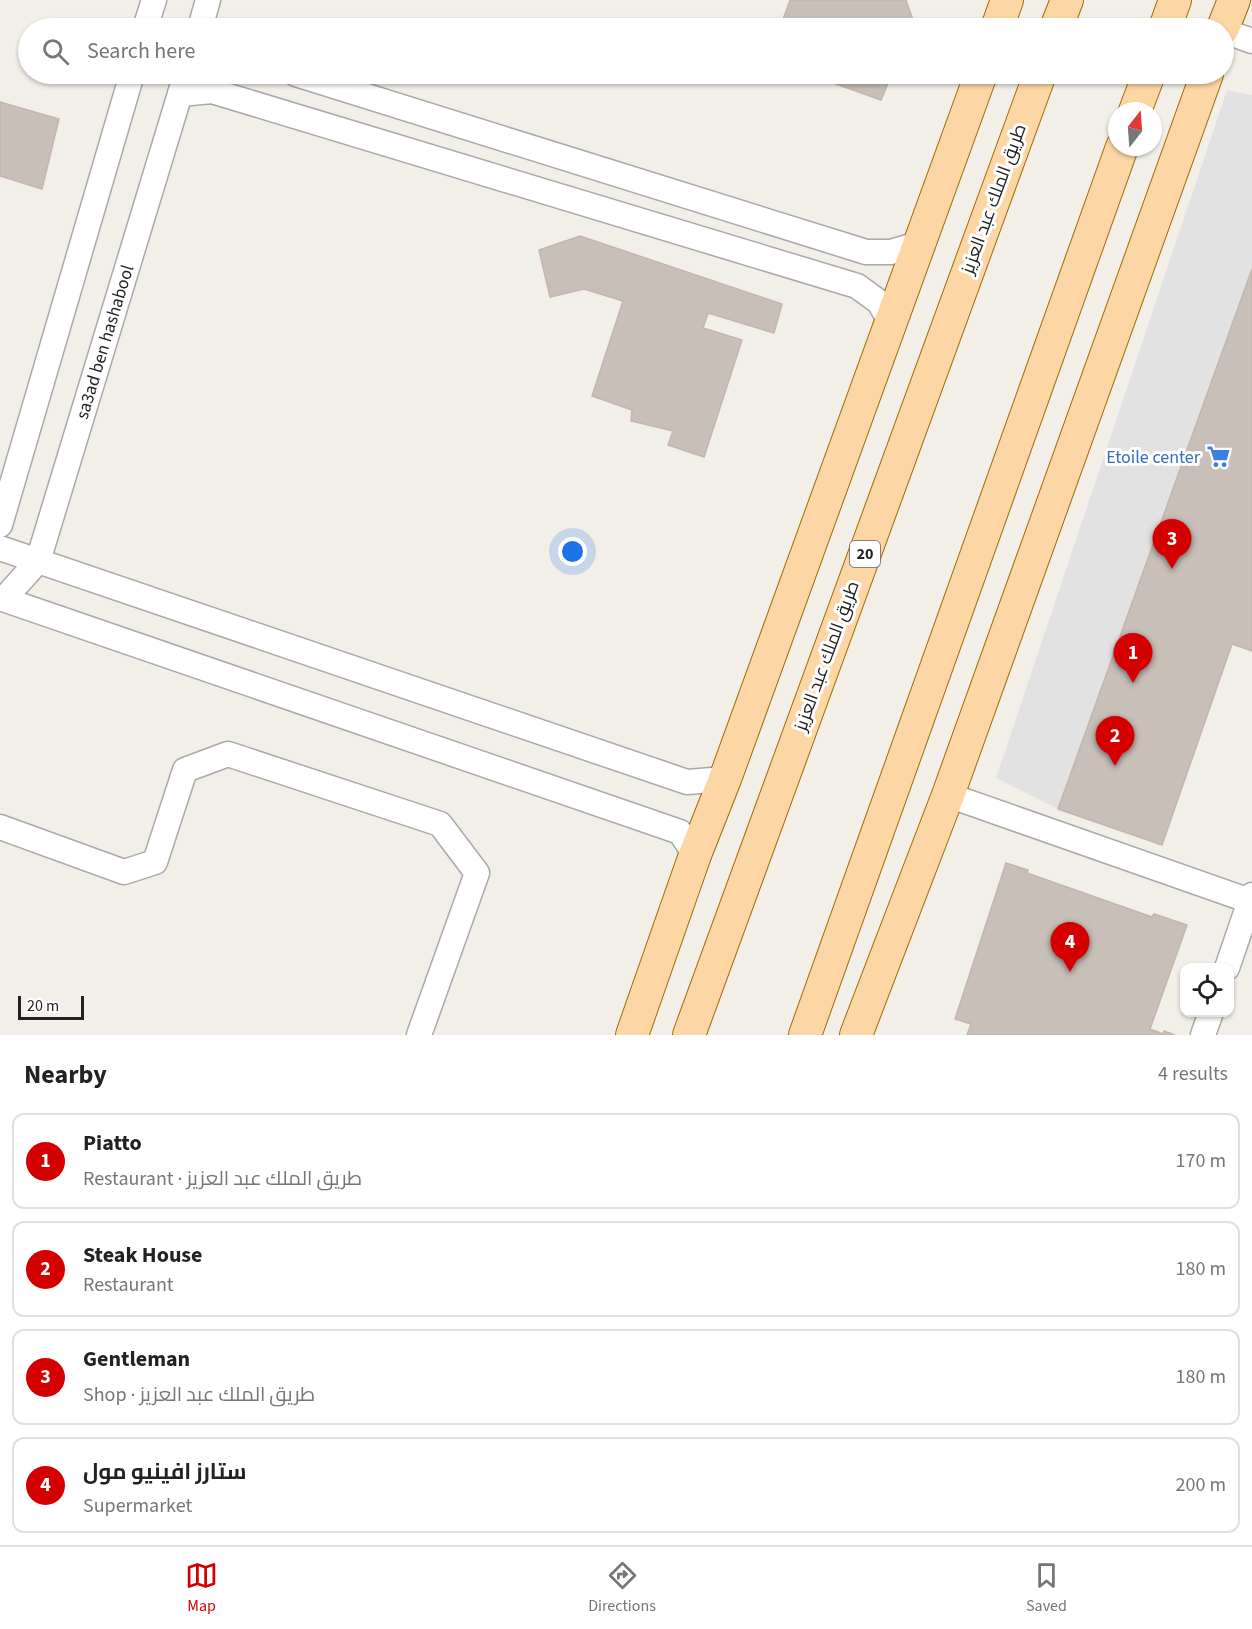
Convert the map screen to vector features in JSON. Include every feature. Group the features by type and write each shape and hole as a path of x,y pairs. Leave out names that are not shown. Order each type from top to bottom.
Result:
{"main road":[{"path":"1001,18 1007,0"},
{"path":"1060,18 1067,0"},
{"path":"1169,18 1175,0"},
{"path":"1227,18 1234,0"},
{"path":"649,1035 695,855 725,779 977,84"},
{"name":"طريق الملك عبد العزيز","path":"689,1035 1036,84"},
{"path":"1138,102 1145,84"},
{"path":"856,1035 948,795 1203,84"},
{"path":"805,1035 1119,156"},
{"path":"632,1035 684,892"}],"street":[{"path":"148,18 154,0"},
{"path":"203,18 208,0"},
{"path":"1234,34 1252,41"},
{"path":"0,525 129,84"},
{"path":"183,84 857,286 879,302 891,323"},
{"name":"sa3ad ben hashabool","path":"2,591 38,561 183,84"},
{"path":"328,84 866,252 891,252 921,243"},
{"path":"0,548 687,782 725,779"},
{"path":"2,591 680,832 695,855"},
{"path":"0,827 124,872 155,862 185,770 228,754 440,824 477,873 419,1035"},
{"path":"948,795 1251,898 1229,963"},
{"path":"1203,1035 1209,1017"}],"shaded area":[{"path":"1227,90 1252,95 1252,269 1058,809 996,778"}],"building":[{"path":"790,0 906,0 912,18 784,18"},
{"path":"836,84 888,84 881,100"},
{"path":"0,102 59,119 42,189 0,176"},
{"path":"580,236 782,304 774,333 708,313 703,328 742,340 704,457 668,445 673,431 631,421 632,410 592,396 623,301 584,289 550,297 539,250"},
{"name":"Etoile center","path":"1252,269 1252,651 1232,644 1162,845 1058,809"},
{"path":"1006,863 1028,870 1027,873 1152,917 1154,914 1187,925 1150,1029 1163,1034 1164,1031 1175,1035 967,1035 971,1024 955,1019"}],"place":[{"name":"Etoile center","path":"1218,457"},
{"name":"Gentleman","path":"1172,569"},
{"name":"Piatto","path":"1133,683"},
{"name":"Steak House","path":"1115,766"},
{"name":"ستارز افينيو مول","path":"1070,972"}]}
